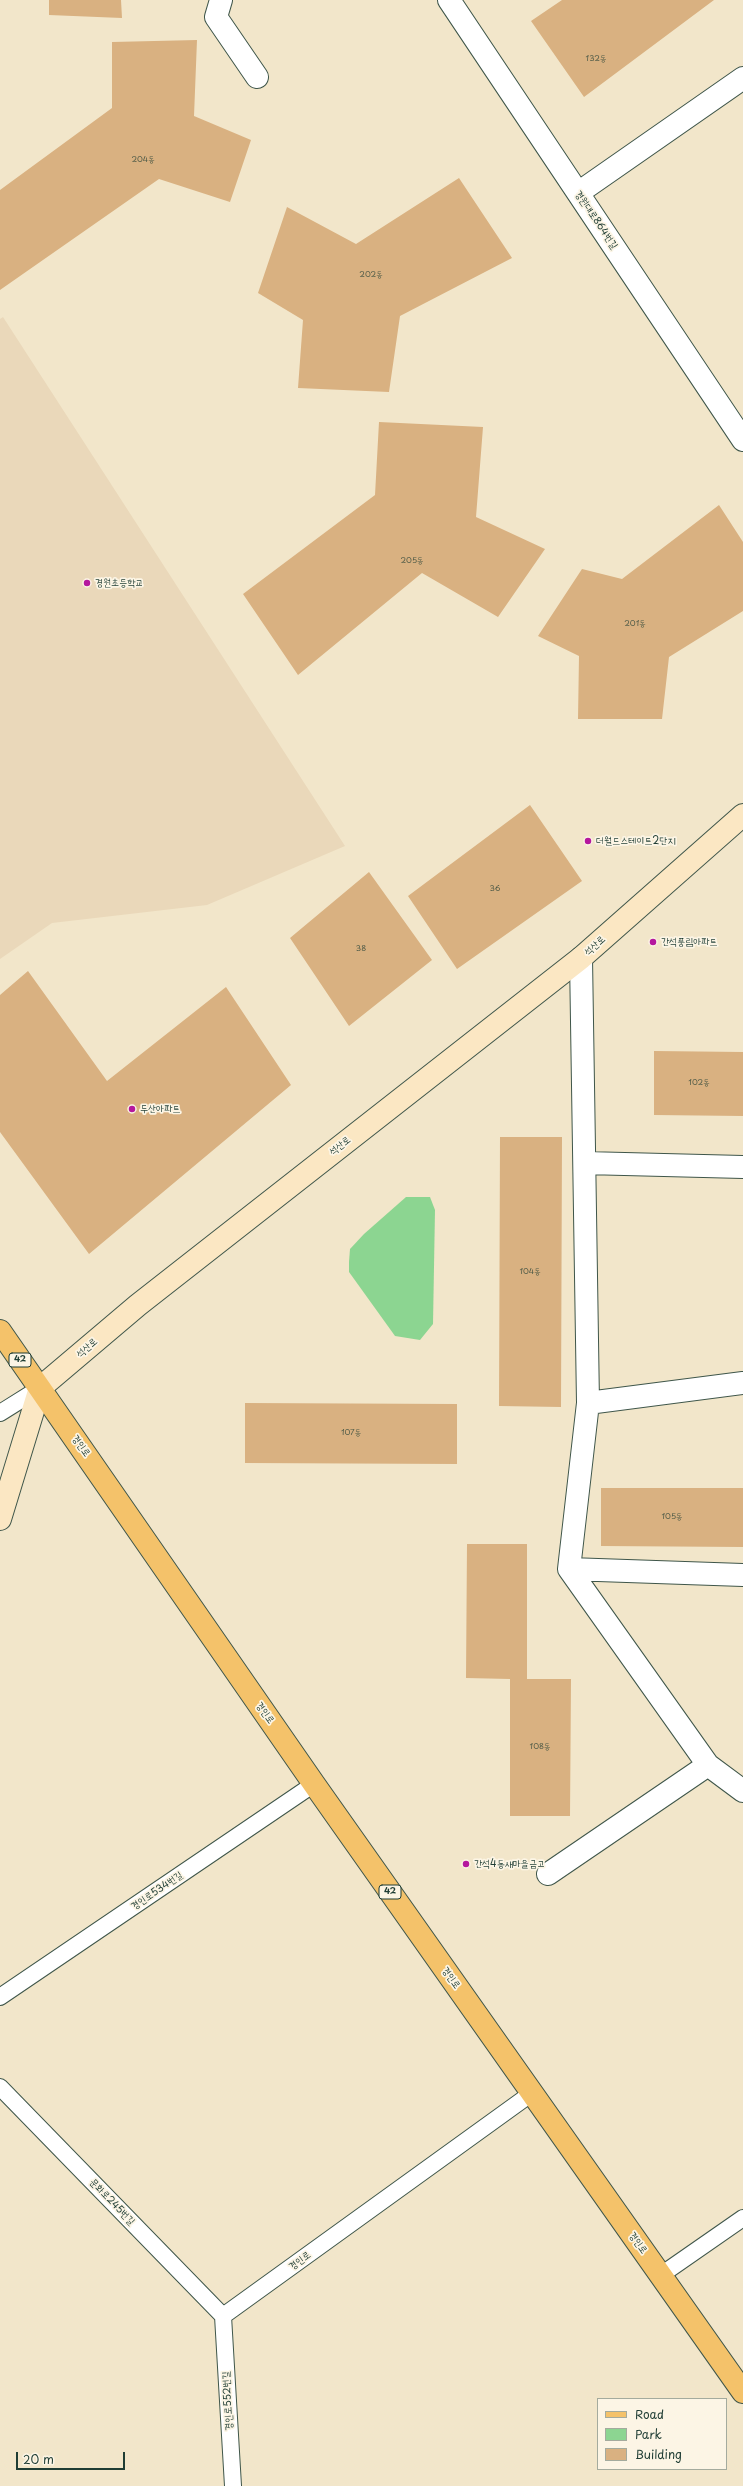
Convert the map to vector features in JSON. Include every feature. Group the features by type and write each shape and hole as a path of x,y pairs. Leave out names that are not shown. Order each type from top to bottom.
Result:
{"main road":[{"name":"경인로","path":"0,1331 314,1784 743,2392"}],"street":[{"path":"221,0 216,17 257,78"},
{"name":"경원대로864번길","path":"449,0 743,440"},
{"path":"578,194 741,84"},
{"name":"석산로","path":"40,1388 138,1305 581,958 743,815"},
{"path":"581,958 588,1404 569,1569 708,1765 743,1791"},
{"path":"585,1163 743,1167"},
{"path":"588,1404 743,1383"},
{"path":"0,1519 40,1388"},
{"path":"569,1569 743,1575"},
{"path":"548,1874 708,1765"}],"lane":[{"path":"0,1413 40,1388"},
{"name":"경인로534번길","path":"0,1997 314,1784"},
{"name":"문화로245번길","path":"0,2087 223,2316"},
{"name":"경인로","path":"223,2316 532,2093"},
{"path":"661,2275 743,2218"},
{"name":"경인로552번길","path":"223,2316 232,2486"}],"shaded area":[{"name":"경원초등학교","path":"3,317 345,846 207,905 52,923 0,959 0,319"}],"green space":[{"path":"406,1197 430,1197 435,1210 433,1324 420,1340 395,1336 349,1272 350,1249 364,1234"}],"building":[{"path":"49,0 121,0 122,18 49,15"},
{"path":"562,0 714,0 584,97 531,21"},
{"path":"197,40 194,116 251,140 230,202 159,179 0,290 0,190 112,108 112,42"},
{"path":"459,178 512,258 400,316 389,392 298,388 303,320 258,293 287,207 356,244"},
{"path":"379,422 483,427 476,517 545,549 498,617 422,573 298,675 243,594 375,495"},
{"path":"719,505 743,542 743,611 669,657 662,719 578,719 579,656 538,636 582,569 622,579"},
{"path":"530,805 582,881 457,969 408,896"},
{"path":"369,872 432,960 349,1026 290,938"},
{"name":"두산아파트","path":"28,971 107,1081 226,987 291,1085 89,1254 0,1132 0,995"},
{"path":"654,1051 743,1052 743,1116 654,1115"},
{"path":"500,1137 562,1137 561,1407 499,1406"},
{"path":"245,1403 457,1404 457,1464 245,1463"},
{"path":"601,1488 743,1488 743,1547 601,1546"},
{"path":"467,1544 527,1544 527,1679 571,1679 570,1816 510,1816 510,1679 466,1678"}],"place":[{"name":"경원초등학교","path":"87,583"},
{"name":"더월드스테이트2단지","path":"588,841"},
{"name":"간석풍림아파트","path":"653,942"},
{"name":"두산아파트","path":"132,1109"},
{"name":"간석4동새마을금고","path":"466,1864"}]}
